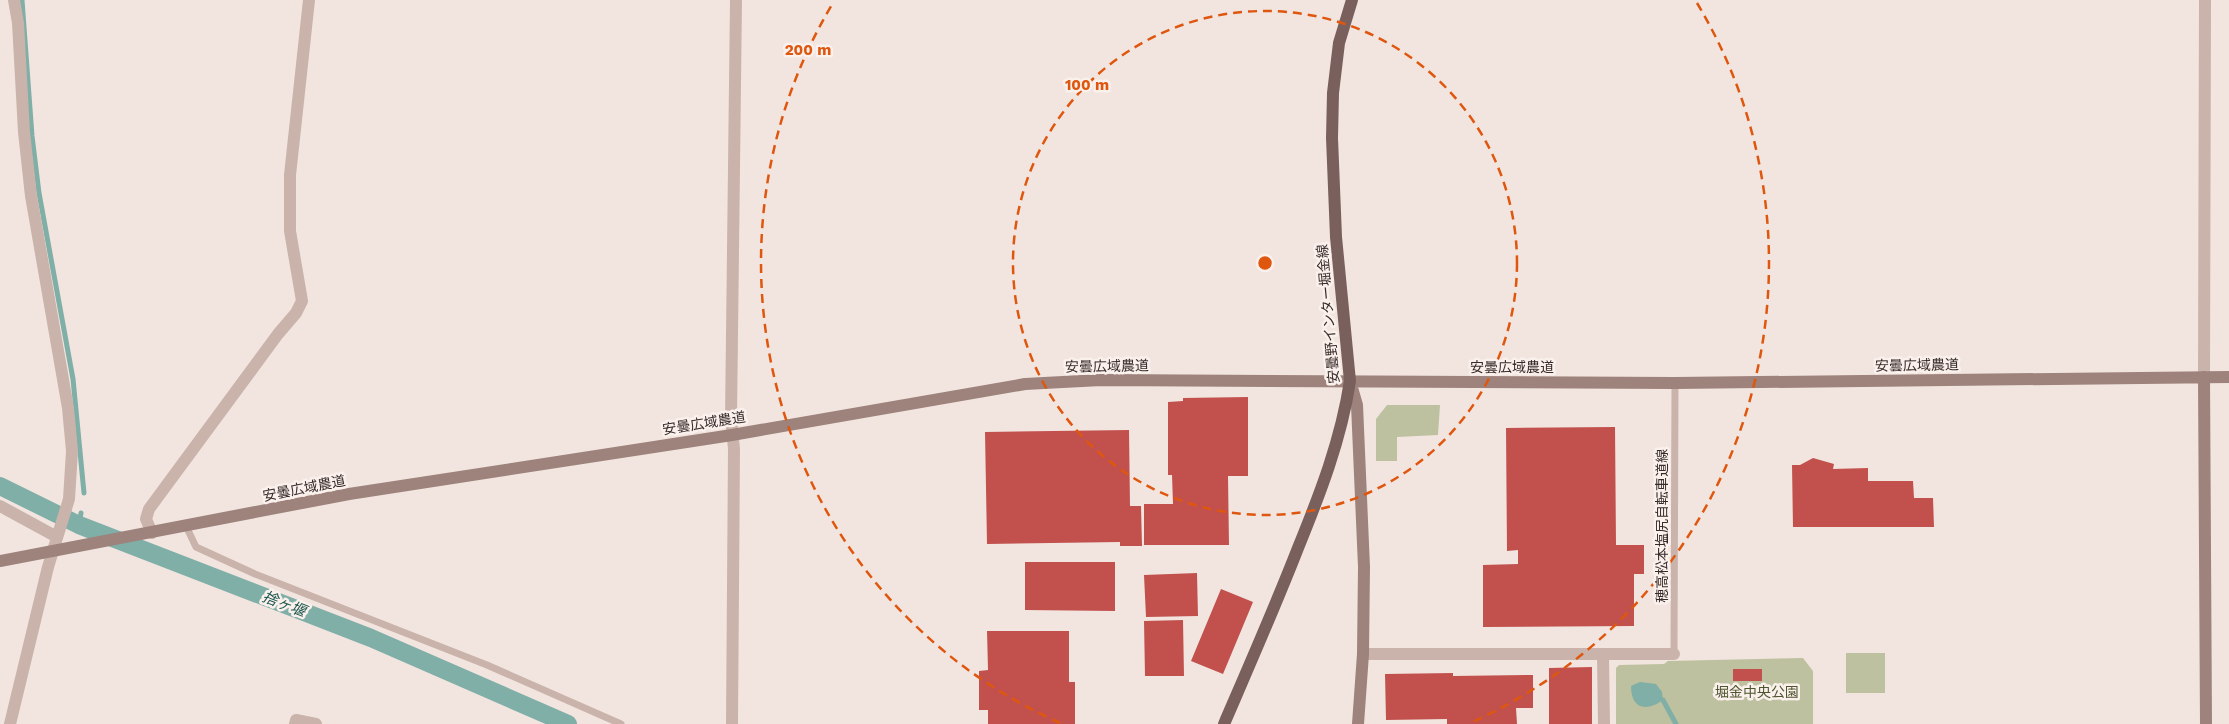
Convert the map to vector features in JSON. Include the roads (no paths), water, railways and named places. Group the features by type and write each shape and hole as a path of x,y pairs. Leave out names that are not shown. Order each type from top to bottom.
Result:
{"main road":[{"name":"安曇野インター堀金線","path":"1224,724 1317,503 1339,436 1350,381 1336,237 1332,138 1333,93 1340,42 1352,0"}],"street":[{"path":"10,724 72,474 68,408 31,196 24,132 18,23 14,0"},
{"path":"150,533 146,519 149,509 278,334 296,314 302,301 290,231 290,176 308,0"},
{"path":"732,724 734,448 732,434 736,0"},
{"path":"2205,0 2204,377 2206,724"},
{"name":"安曇広域農道","path":"0,561 349,494 732,434 1025,384 1101,380 1675,382 2229,377"},
{"path":"1350,381 1357,405 1364,567 1363,654 1358,724"},
{"path":"0,506 58,534"},
{"path":"1363,654 1674,654"},
{"path":"1603,655 1604,724"},
{"path":"295,724 296,720 316,724"}],"lane":[{"name":"穂高松本塩尻自転車道線","path":"1674,654 1675,382"},
{"path":"186,526 196,547 255,574 488,665 621,724"}],"water":[{"path":"1640,682 1656,684 1662,692 1663,700 1657,704 1645,707 1637,704 1632,694 1631,686"}],"waterway":[{"path":"22,0 32,136 39,193 73,379 84,493"},
{"name":"捨ヶ堰","path":"0,486 79,525 371,638 568,724"},
{"path":"79,525 81,513"},
{"path":"1663,700 1676,724"}],"park label":[{"name":"堀金中央公園","path":"1757,692"}]}
